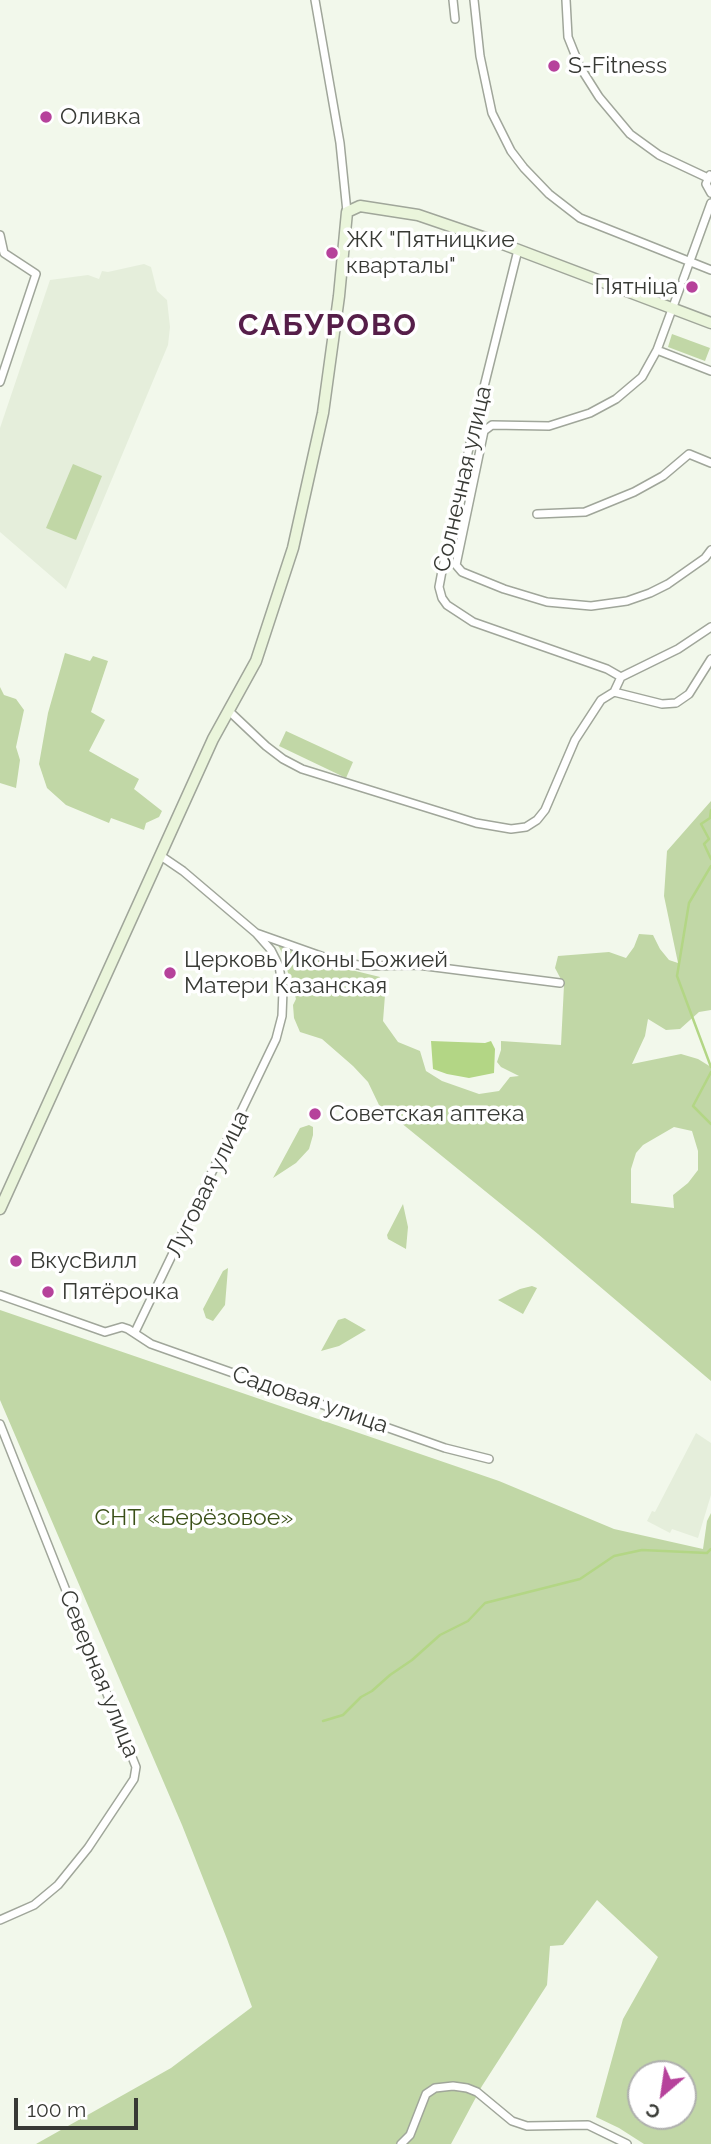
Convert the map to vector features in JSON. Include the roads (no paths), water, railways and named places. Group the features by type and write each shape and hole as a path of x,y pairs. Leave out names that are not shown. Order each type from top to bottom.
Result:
{"street":[{"path":"0,1209 213,739 256,661 293,548 328,387 347,212 340,143 314,0"},
{"path":"453,0 455,19"},
{"path":"474,0 480,56 492,113 511,151 524,168 549,194 580,218 711,270"},
{"path":"566,0 568,37 580,67 599,97 639,141 659,155 709,176 706,187 711,193"},
{"path":"711,203 657,350 642,377 616,399 590,413 549,426 492,425 484,431 456,565 462,572 514,592 547,602 591,606 627,601 650,593 705,558 711,550"},
{"path":"347,212 360,206 418,215 711,323"},
{"path":"0,235 4,253 36,274 0,382"},
{"name":"Солнечная улица","path":"518,250 471,439 439,587 446,605 473,622 607,669 621,677"},
{"path":"657,350 711,371"},
{"path":"537,514 585,512 634,492 663,476 688,454 711,463"},
{"path":"229,711 266,746 302,769 476,823 512,829 526,827 537,820 545,810 575,740 601,700 614,692 621,677 678,649 711,627"},
{"path":"614,692 662,704 676,703 689,694 711,659"},
{"path":"161,856 183,871 256,933 335,961 363,966 418,965 560,983"},
{"name":"Луговая улица","path":"135,1332 271,1054 282,1003 279,966 271,950 256,933"},
{"path":"0,1295 105,1332 122,1327 135,1332"},
{"name":"Садовая улица","path":"135,1332 151,1344 164,1349 445,1448 489,1459"},
{"name":"Северная улица","path":"0,1424 136,1767 134,1779 88,1848 58,1885 34,1905 0,1920"},
{"path":"401,2144 410,2135 426,2094 435,2088 453,2086 477,2092 512,2122 527,2126 588,2125 627,2144"}],"waterway":[{"path":"711,810 710,818 701,824 709,839 704,844 711,859"},
{"path":"711,866 689,903 677,976 711,1067"},
{"path":"711,1072 693,1106 711,1124"},
{"path":"323,1721 343,1715 361,1697 412,1660 440,1635 468,1621 485,1603 580,1579 614,1556 642,1550 707,1553 711,1549"}],"place":[{"name":"S-Fitness","path":"554,66"},
{"name":"Оливка","path":"46,117"},
{"name":"ЖК \"Пятницкие кварталы\"","path":"332,253"},
{"name":"Пятнiца","path":"692,287"},
{"name":"Церковь Иконы Божией Матери Казанская","path":"170,973"},
{"name":"Советская аптека","path":"315,1114"},
{"name":"ВкусВилл","path":"16,1261"},
{"name":"Пятёрочка","path":"48,1292"}],"district":[{"name":"САБУРОВО","path":"328,326"}],"park label":[{"name":"СНТ «Берёзовое»","path":"194,1518"}]}
